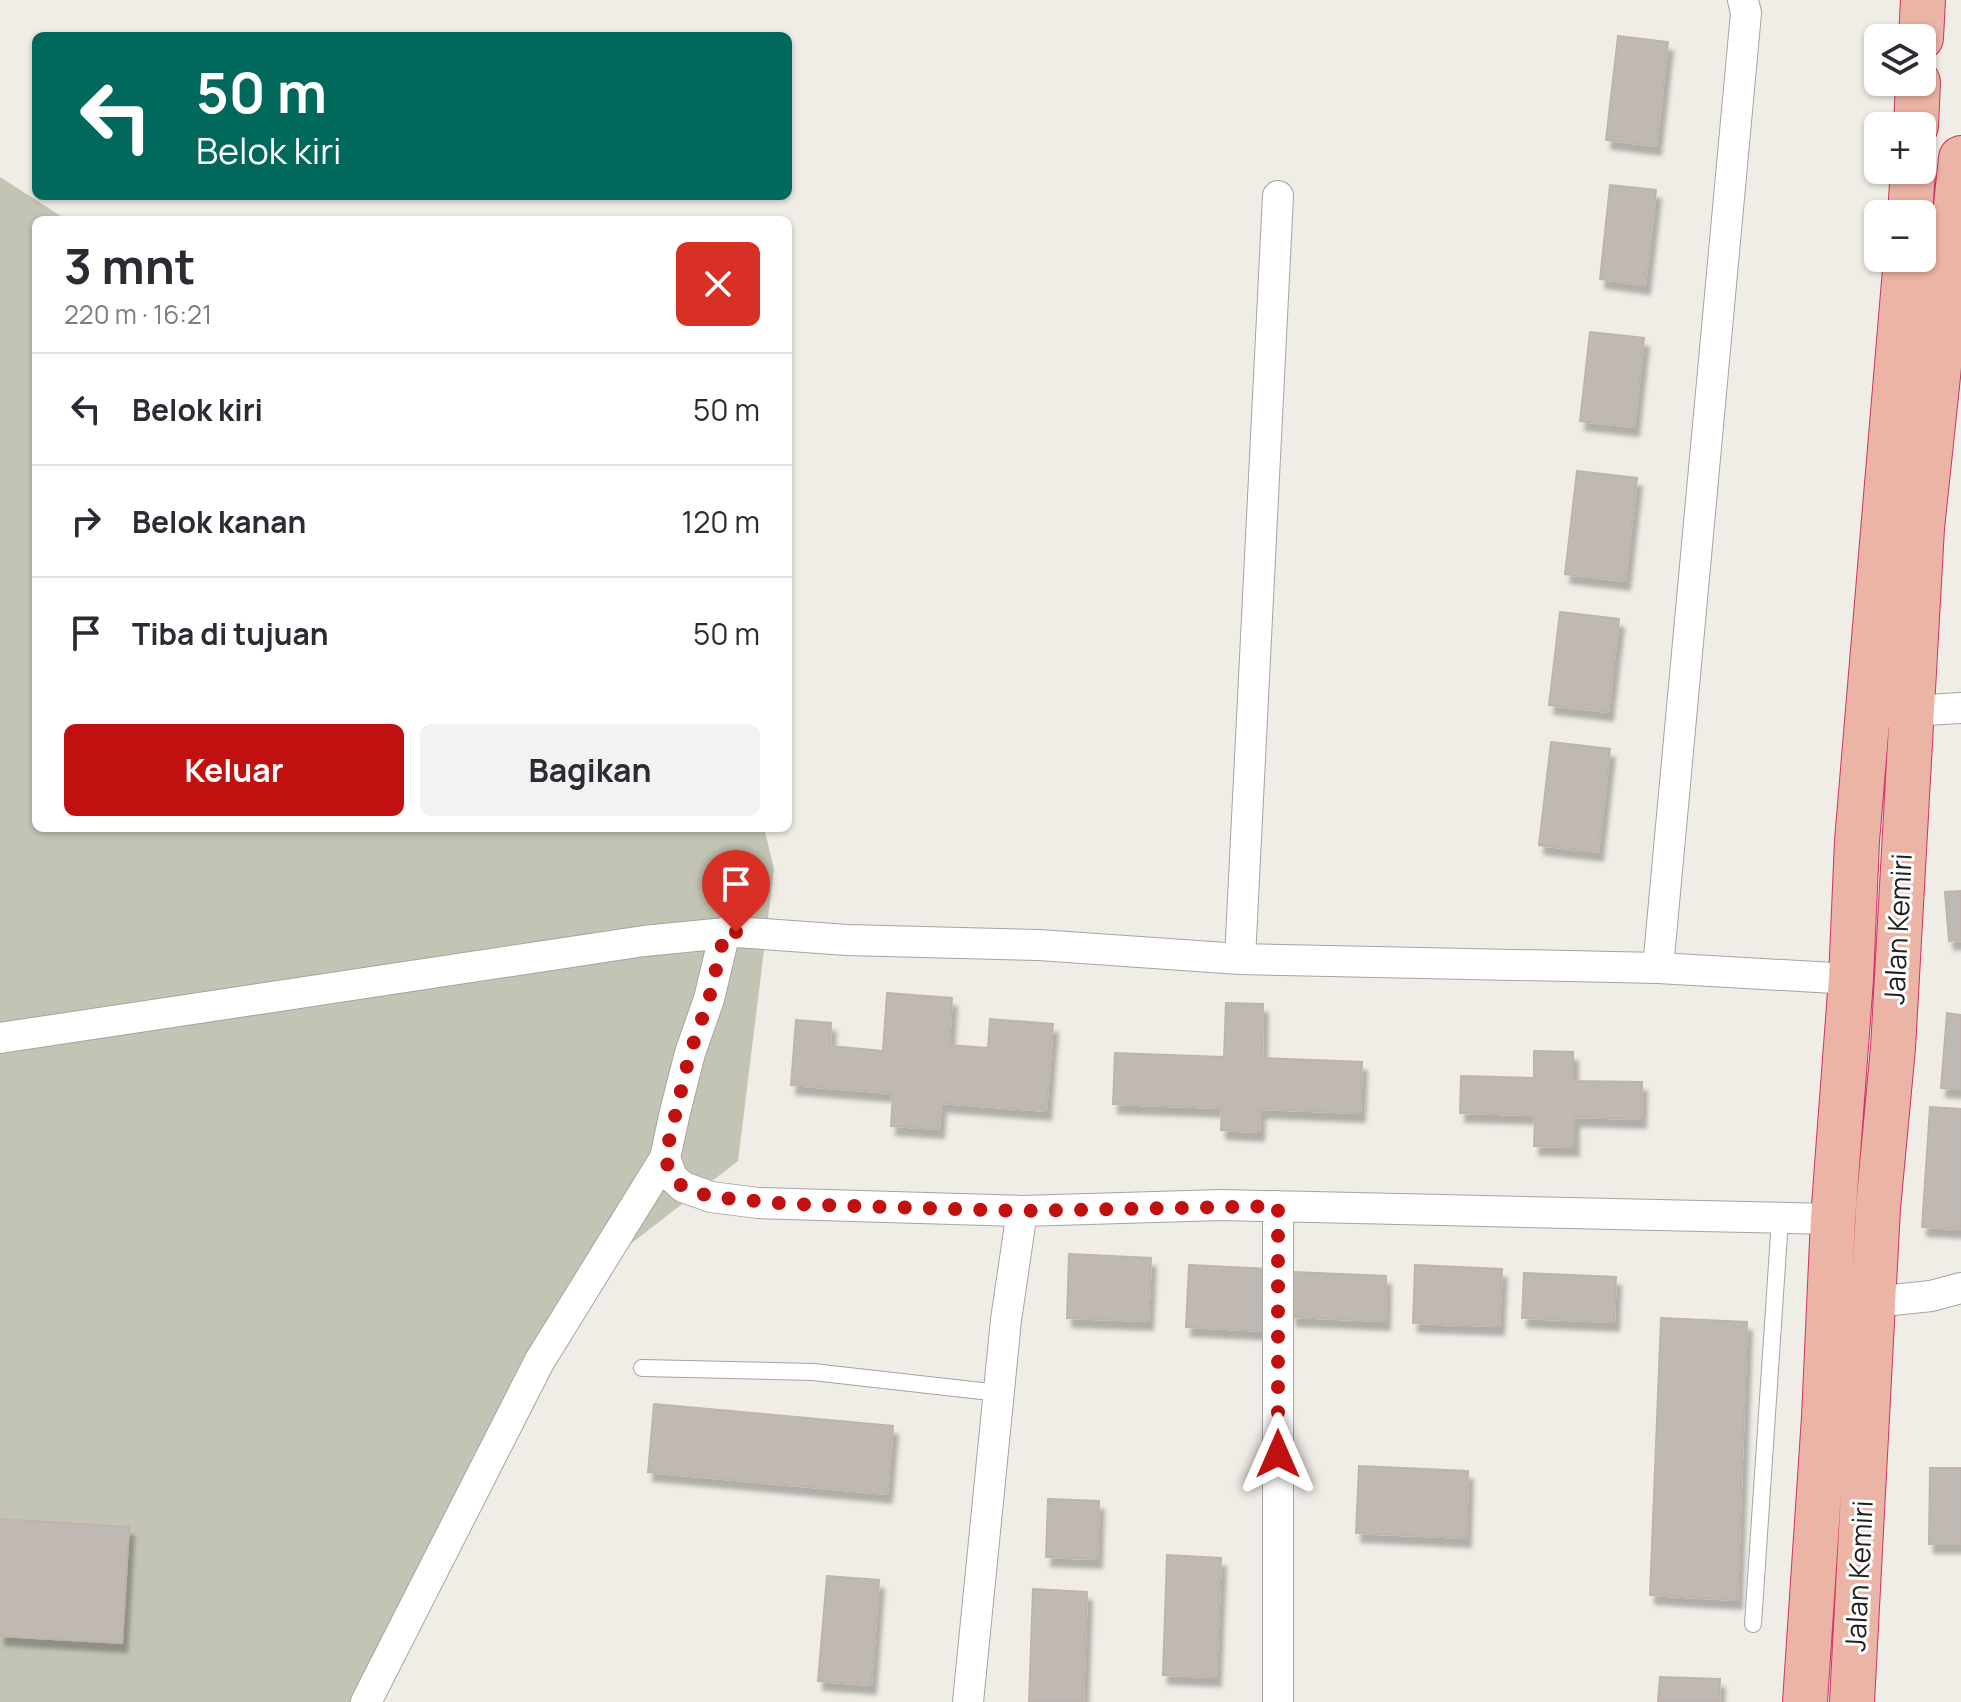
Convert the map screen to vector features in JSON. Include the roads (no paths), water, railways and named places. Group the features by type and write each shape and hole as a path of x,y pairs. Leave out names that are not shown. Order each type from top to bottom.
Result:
{"highway":[{"path":"1922,24 1923,0"},
{"name":"Jalan Kemiri","path":"1852,1702 1922,528 1961,158"},
{"name":"Jalan Kemiri","path":"1805,1702 1857,841 1905,272"}],"street":[{"path":"1658,968 1746,13 1743,0"},
{"path":"1240,959 1278,196"},
{"path":"1867,714 1961,708"},
{"path":"0,1038 644,941 725,932 847,940 1039,945 1240,959 1658,968 1851,979"},
{"path":"366,1702 539,1362 665,1158 690,1053 709,999 725,932"},
{"path":"665,1158 672,1177 683,1187 711,1197 758,1203 1022,1211 1278,1206 1833,1219"},
{"path":"1278,1206 1278,1702"},
{"path":"968,1702 999,1393 1022,1211"},
{"path":"1829,1305 1874,1303 1961,1288"}],"lane":[{"path":"1753,1624 1780,1219"},
{"path":"642,1368 813,1372 888,1383 966,1386 999,1393"}]}
